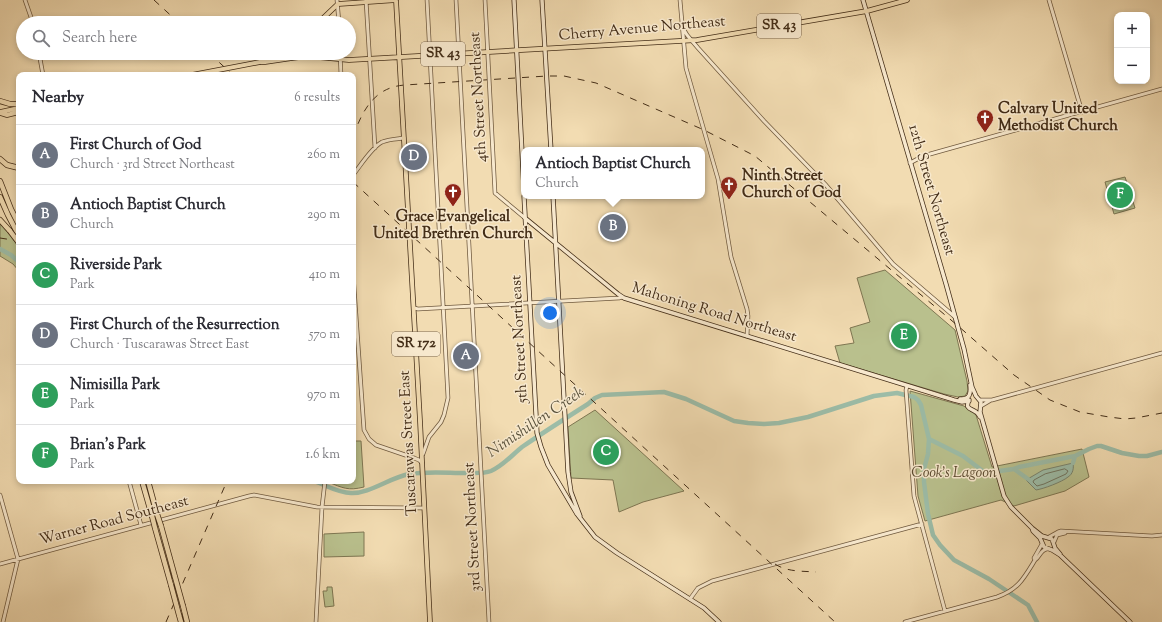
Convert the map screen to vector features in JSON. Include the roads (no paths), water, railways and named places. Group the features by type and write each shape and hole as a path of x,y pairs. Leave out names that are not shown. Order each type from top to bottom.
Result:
{"highway":[{"path":"0,101 16,104"},
{"path":"0,159 7,165 16,167"},
{"path":"0,181 16,219"},
{"path":"0,197 16,230"},
{"path":"0,220 16,239"},
{"path":"143,484 155,515"},
{"path":"149,484 158,527 175,577 187,622"},
{"path":"164,548 166,567 181,622"}],"main road":[{"path":"325,16 338,2 396,0"},
{"name":"Tuscarawas Street East","path":"396,0 423,467 430,622"},
{"path":"514,0 522,147"},
{"path":"542,0 551,147"},
{"name":"12th Street Northeast","path":"863,0 955,317 972,387 972,396 969,400"},
{"name":"Cherry Avenue Northeast","path":"399,57 692,40 867,11 906,0"},
{"name":"SR 43","path":"356,59 399,57"},
{"name":"SR 43","path":"260,62 265,60"},
{"name":"SR 43","path":"208,72 278,60"},
{"path":"0,113 16,109"},
{"path":"0,113 7,114 16,112"},
{"name":"5th Street Northeast","path":"524,199 537,432 539,443 548,465 580,517"},
{"path":"553,199 569,481 571,492 580,517 592,533 604,544 690,599 719,622"},
{"name":"Mahoning Road Northeast","path":"526,218 622,297 942,397 963,402 969,400"},
{"path":"942,397 945,396 962,399 968,397 970,391 968,368"},
{"name":"12th Street Northeast","path":"972,387 979,399"},
{"path":"982,419 975,411 970,410 968,406 969,400 974,397 979,399 982,419 1002,493 1008,504 1032,528 1040,538 1044,547 1060,555 1130,622"},
{"name":"Mahoning Road Northeast","path":"954,400 959,404 968,406"},
{"path":"975,411 980,407"},
{"path":"1032,528 1042,535 1052,539 1060,555"},
{"path":"1042,543 1044,539 1048,537"},
{"path":"1048,549 1052,547 1054,542"}],"street":[{"path":"25,0 31,16"},
{"path":"422,458 427,440 442,419 448,402 427,0"},
{"name":"3rd Street Northeast","path":"456,0 489,622"},
{"name":"4th Street Northeast","path":"485,0 496,193"},
{"path":"680,0 681,25 686,68 718,179 731,257 747,310 747,336"},
{"path":"1049,0 1082,112"},
{"path":"366,1 375,148"},
{"path":"338,2 339,16"},
{"path":"681,25 684,31 767,125 821,180 894,264 955,317"},
{"path":"40,60 42,72"},
{"path":"341,60 341,72"},
{"path":"910,162 923,156 1162,89"},
{"path":"356,172 379,144 386,141 404,138"},
{"name":"Mahoning Road Northeast","path":"496,193 526,218"},
{"path":"414,308 444,308 622,297"},
{"path":"356,316 364,430 369,439 376,445 416,459 420,461 423,467"},
{"path":"980,407 991,400 1162,353"},
{"path":"907,386 906,390 914,496 945,611"},
{"path":"979,399 991,400"},
{"path":"130,484 141,525"},
{"path":"316,622 322,507 325,484"},
{"path":"0,495 18,559 3,622"},
{"name":"Warner Road Southeast","path":"0,564 251,495 322,507 424,508"},
{"path":"690,599 698,588 713,580 922,524"},
{"path":"1048,537 1058,532 1152,536 1162,535"},
{"path":"1054,542 1058,535 1066,532"},
{"path":"905,622 1004,595 1013,590 1022,581 1042,543"},
{"path":"1034,560 1036,560 1042,551 1048,549"}],"water":[{"path":"1073,463 1073,471 1070,476 1048,487 1036,490 1026,480 1043,470"}],"waterway":[{"name":"Nimishillen Creek","path":"0,249 16,259"},
{"name":"Nimishillen Creek","path":"322,484 346,493 358,493 409,474 430,472 488,472 500,466 522,447 547,430 595,398 602,395 664,392 686,399 734,421 764,424 779,423 808,417 874,396 897,393 914,397 921,405 929,439 928,454 924,469 924,482 928,514 933,535 954,560 989,579 1028,605 1037,622"},
{"path":"929,439 963,456 984,472 1014,469 1075,456 1097,446 1139,456 1147,456 1162,452"},
{"path":"1073,463 1075,456"},
{"path":"1014,469 1028,479"}],"railway":[{"path":"154,0 171,16"},
{"path":"217,60 230,72"},
{"path":"356,130 365,110 377,95 394,87 405,85 547,76 564,76 596,83 704,130 755,156 957,325 1014,375 1050,400 1080,412 1125,419 1162,413"},
{"path":"356,185 835,622"},
{"path":"0,238 16,241"},
{"path":"166,622 226,484"},
{"path":"775,564 790,570 816,572"}],"place":[{"name":"Calvary United Methodist Church","path":"985,133"},
{"name":"First Church of the Resurrection","path":"414,157"},
{"name":"Brian's Park","path":"1120,195"},
{"name":"Ninth Street Church of God","path":"729,200"},
{"name":"Grace Evangelical United Brethren Church","path":"453,207"},
{"name":"Antioch Baptist Church","path":"613,227"},
{"name":"Nimisilla Park","path":"904,336"},
{"name":"First Church of God","path":"466,356"},
{"name":"Riverside Park","path":"606,452"}],"park label":[{"name":"Cook's Lagoon","path":"954,473"}]}
